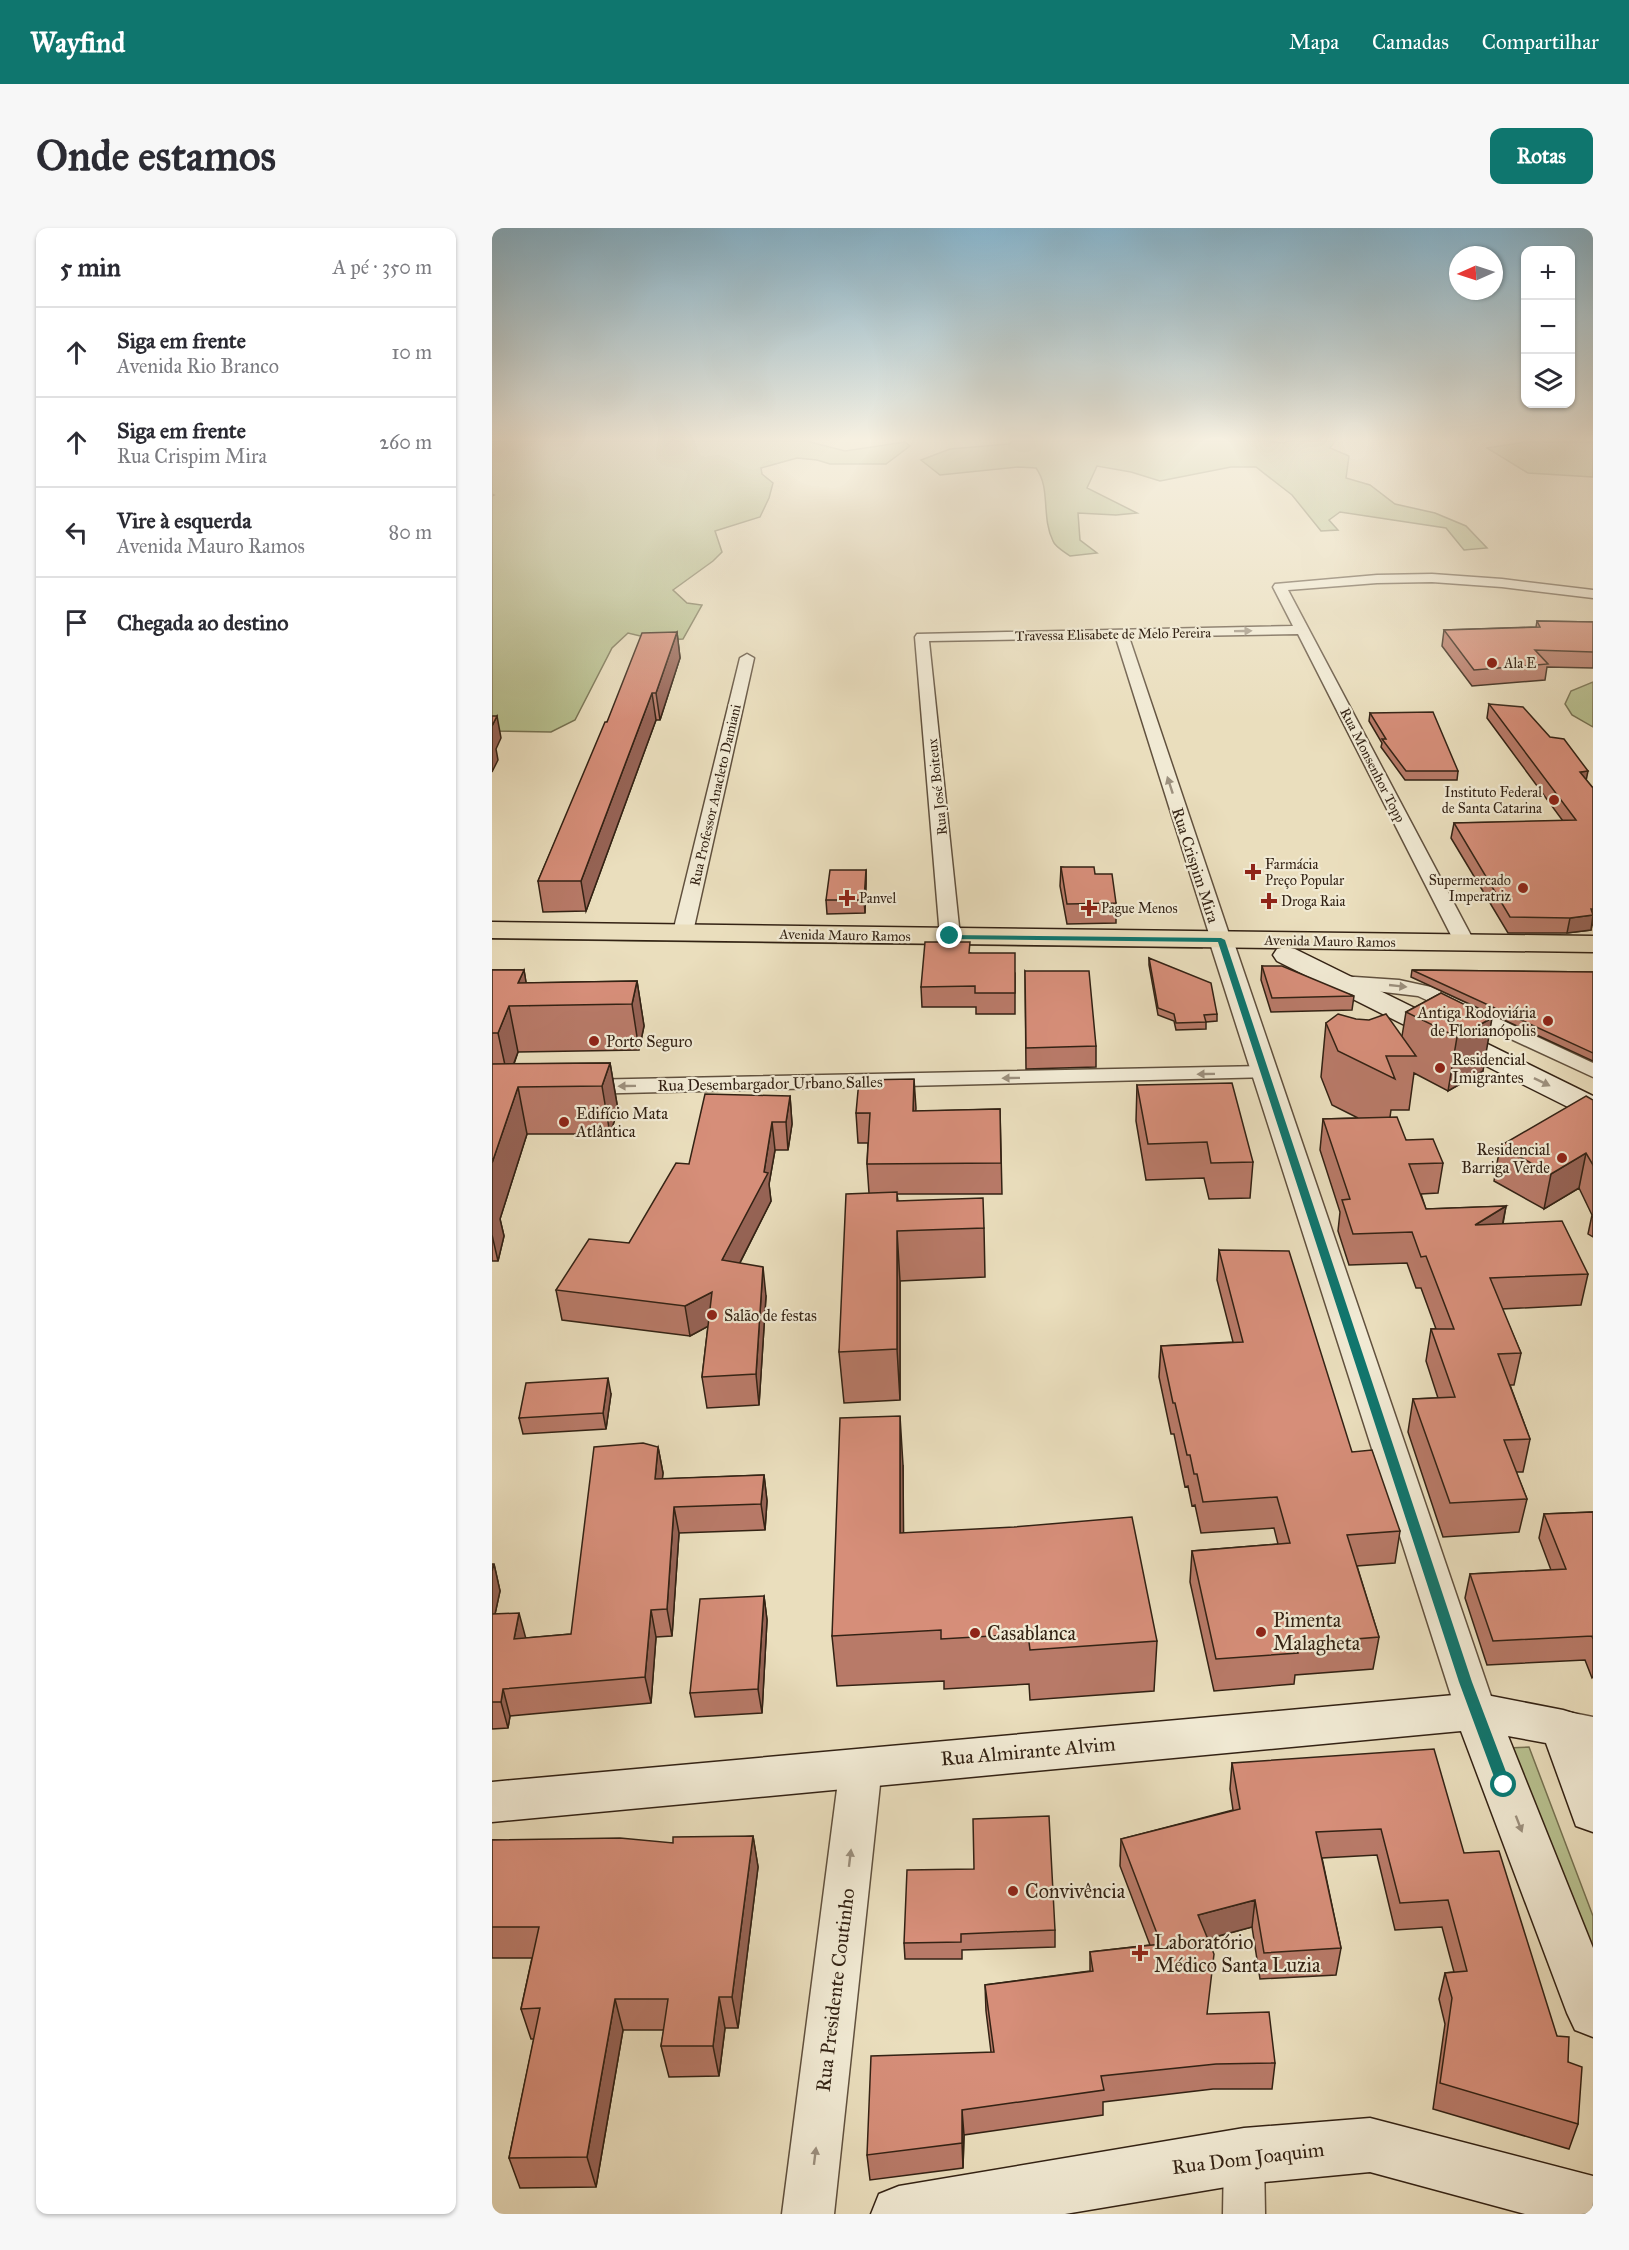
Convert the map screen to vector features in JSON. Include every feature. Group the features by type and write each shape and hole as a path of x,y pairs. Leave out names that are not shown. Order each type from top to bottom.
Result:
{"main road":[{"name":"Avenida Mauro Ramos","path":"492,930 950,936 1223,947"},
{"name":"Avenida Mauro Ramos","path":"1293,948 1465,943 1593,944"},
{"name":"Avenida Mauro Ramos","path":"492,945 1223,947 1593,958"},
{"path":"1293,948 1340,982 1593,1108"},
{"path":"1476,1711 1593,2013"},
{"name":"Rua Almirante Alvim","path":"492,1802 861,1766 1476,1711 1578,1731"},
{"path":"1578,1731 1593,1812"},
{"name":"Rua Dom Joaquim","path":"899,2214 1244,2156 1370,2145 1593,2204"}],"street":[{"name":"Rua Monsenhor Topp","path":"1465,943 1280,587 1407,578 1472,579 1507,581 1593,594"},
{"name":"Travessa Elisabete de Melo Pereira","path":"922,637 1304,630"},
{"name":"Rua Crispim Mira","path":"1121,633 1476,1711"},
{"name":"Rua José Boiteux","path":"922,637 950,936"},
{"name":"Rua Professor Anacleto Damiani","path":"683,932 747,658"},
{"path":"1340,982 1399,986 1424,992 1593,1071"},
{"name":"Rua Desembargador Urbano Salles","path":"566,1088 1264,1072"},
{"name":"Rua Presidente Coutinho","path":"808,2214 861,1766"},
{"path":"1244,2156 1244,2214"}],"green space":[{"path":"492,534 716,534 722,552 673,590 687,603 702,605 683,639 657,640 628,633 612,648 575,720 551,732 492,731"},
{"path":"1050,534 1080,534 1080,540 1097,553 1070,556 1053,541"},
{"path":"1451,534 1473,534 1487,548 1464,550"},
{"path":"1593,682 1593,727 1572,715 1565,704 1571,691"},
{"path":"492,935 1201,944 1202,948 492,939"},
{"path":"1529,1747 1593,1916 1593,1959 1507,1748"}],"building":[{"path":"1537,621 1593,622 1593,652 1535,650 1548,664 1474,670 1444,630 1540,627"},
{"path":"677,632 656,693 652,693 581,881 538,881 605,722 607,722 642,633"},
{"path":"1489,704 1523,707 1550,737 1564,739 1588,771 1580,772 1593,788 1593,909 1591,909 1593,915 1570,918 1510,917 1454,823 1576,820"},
{"path":"1433,712 1458,771 1406,771 1382,739 1386,739 1370,713"},
{"path":"492,716 497,716 492,726"},
{"path":"1061,867 1094,867 1095,874 1112,874 1116,903 1067,904"},
{"path":"830,870 866,870 864,900 826,900"},
{"path":"925,942 970,942 969,953 1015,953 1015,993 975,993 975,986 921,987"},
{"path":"1149,958 1211,983 1217,1014 1204,1015 1206,1022 1176,1023 1174,1014 1158,1008"},
{"path":"1262,966 1282,966 1354,996 1272,998"},
{"path":"492,970 524,970 518,983 637,981 632,1004 509,1006 498,1033 492,1033"},
{"name":"Antiga Rodoviária de Florianópolis","path":"1412,970 1593,972 1593,1053"},
{"path":"1025,971 1089,971 1096,1046 1026,1048"},
{"path":"1441,993 1492,1018 1457,1037 1406,1012"},
{"path":"1338,1014 1369,1020 1386,1014 1416,1056 1386,1056 1395,1079 1338,1051 1326,1023"},
{"path":"610,1063 602,1086 518,1087 492,1163 492,1064"},
{"path":"914,1079 913,1111 1000,1109 1001,1163 867,1164 870,1113 856,1113 859,1080"},
{"path":"1232,1083 1253,1162 1211,1163 1207,1142 1148,1144 1137,1085"},
{"path":"705,1094 790,1096 786,1122 772,1122 764,1172 768,1173 722,1260 763,1267 756,1374 702,1377 712,1292 685,1306 556,1290 589,1239 629,1243 676,1163 689,1164"},
{"path":"1586,1096 1593,1100 1593,1165 1586,1153 1551,1174 1500,1146"},
{"path":"1397,1117 1406,1140 1433,1139 1443,1163 1409,1164 1426,1209 1506,1206 1475,1225 1562,1221 1588,1274 1490,1278 1521,1353 1498,1354 1530,1439 1504,1440 1527,1499 1450,1503 1413,1399 1455,1397 1431,1329 1454,1329 1426,1256 1421,1257 1412,1232 1353,1234 1342,1200 1350,1199 1323,1119"},
{"path":"897,1192 897,1201 983,1198 984,1228 897,1231 897,1349 839,1352 846,1194"},
{"path":"1219,1250 1289,1251 1352,1452 1372,1450 1400,1531 1347,1535 1379,1637 1296,1644 1298,1653 1216,1659 1192,1551 1290,1543 1277,1497 1203,1502 1197,1474 1194,1474 1190,1455 1187,1455 1175,1403 1173,1403 1161,1346 1243,1342"},
{"path":"608,1378 603,1413 519,1418 526,1383"},
{"path":"900,1416 900,1533 1014,1527 1132,1517 1157,1641 1030,1650 1028,1634 941,1639 941,1630 832,1636 840,1418"},
{"path":"643,1443 658,1447 655,1479 764,1475 761,1504 674,1507 667,1609 651,1610 645,1677 503,1689 501,1702 492,1702 492,1614 519,1613 514,1639 571,1634 594,1447"},
{"path":"1593,1512 1593,1639 1592,1636 1493,1641 1470,1574 1566,1569 1544,1514"},
{"path":"764,1596 758,1689 690,1693 700,1599"},
{"path":"1434,1749 1464,1853 1499,1851 1557,2036 1569,2037 1568,2062 1582,2067 1578,2124 1440,2083 1452,1998 1445,1973 1467,1971 1448,1900 1400,1903 1381,1829 1316,1832 1341,1948 1264,1953 1255,1900 1198,1915 1214,1954 1207,2014 1269,2012 1275,2063 1216,2064 1101,2076 1104,2090 962,2110 962,2143 867,2155 871,2056 994,2052 985,1985 1093,1971 1090,1952 1161,1944 1121,1839 1240,1809 1232,1763"},
{"path":"1049,1816 1055,1930 961,1934 961,1942 904,1943 907,1870 974,1869 973,1819"},
{"path":"753,1836 732,1997 719,1997 713,2046 661,2046 668,1999 615,1999 587,2157 509,2158 540,2008 521,2009 539,1927 492,1927 492,1840 620,1838 673,1843 673,1837"}],"place":[{"name":"Ala E","path":"1492,663"},
{"name":"Instituto Federal de Santa Catarina","path":"1554,800"},
{"name":"Farmácia Preço Popular","path":"1253,872"},
{"name":"Supermercado Imperatriz","path":"1523,888"},
{"name":"Panvel","path":"847,898"},
{"name":"Droga Raia","path":"1269,901"},
{"name":"Pague Menos","path":"1089,908"},
{"name":"Antiga Rodoviária de Florianópolis","path":"1548,1021"},
{"name":"Porto Seguro","path":"594,1041"},
{"name":"Residencial Imigrantes","path":"1440,1068"},
{"name":"Edifício Mata Atlântica","path":"564,1122"},
{"name":"Residencial Barriga Verde","path":"1562,1158"},
{"name":"Salão de festas","path":"712,1315"},
{"name":"Pimenta Malagheta","path":"1261,1632"},
{"name":"Casablanca","path":"975,1633"},
{"name":"Convivência","path":"1013,1891"},
{"name":"Laboratório Médico Santa Luzia","path":"1140,1953"}],"route":[{"path":"950,936 1221,940 1466,1682 1504,1785"}]}
